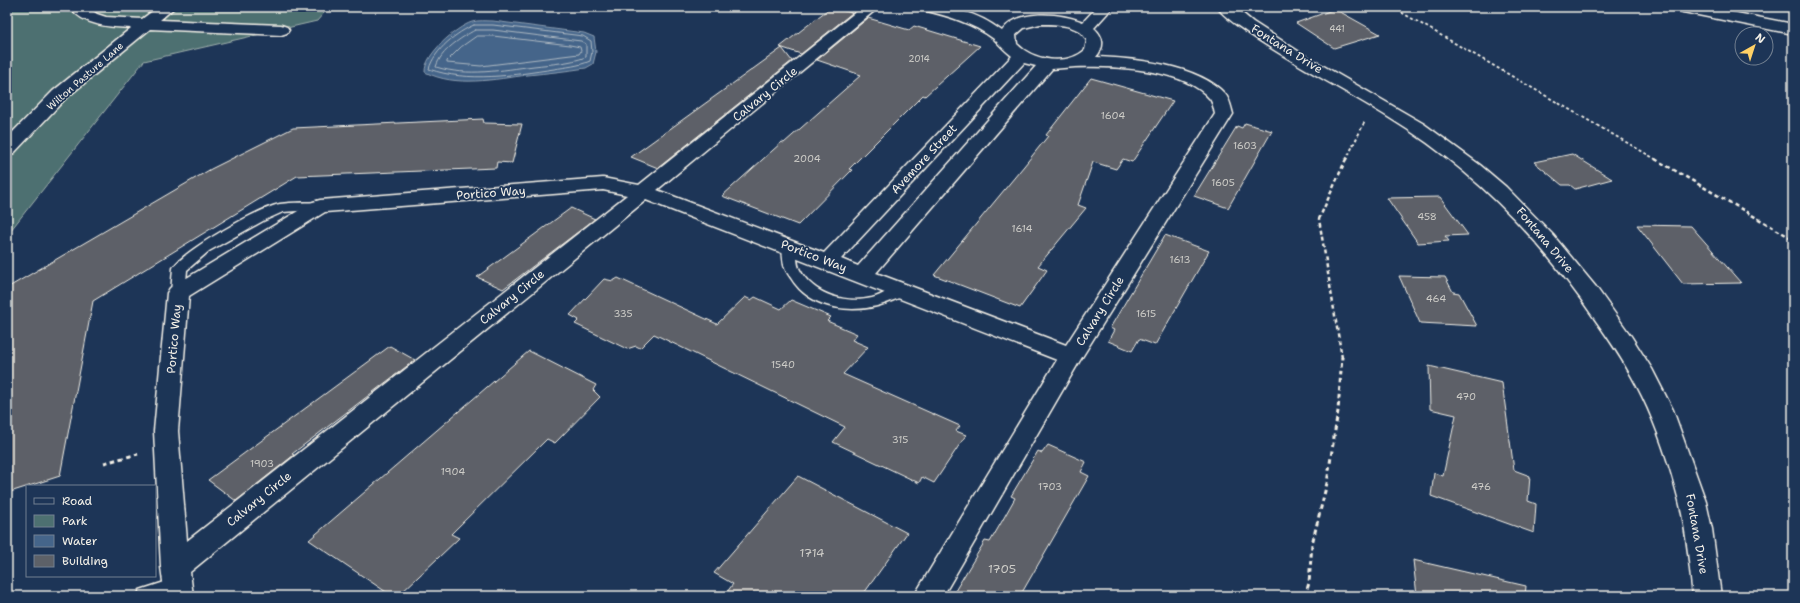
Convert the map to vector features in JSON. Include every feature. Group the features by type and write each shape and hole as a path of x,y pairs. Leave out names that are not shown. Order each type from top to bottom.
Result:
{"street":[{"path":"78,7 85,14 99,20 117,23 281,30"},
{"name":"Wilton Pasture Lane","path":"7,149 59,95 167,7"},
{"name":"Calvary Circle","path":"177,583 643,192 871,7"},
{"path":"928,7 969,18 1035,20"},
{"path":"1056,20 1068,7"},
{"path":"1074,62 1084,59 1092,53 1096,46 1095,39 1089,32 1105,7"},
{"path":"1210,7 1251,33 1281,48"},
{"name":"Fontana Drive","path":"1225,7 1281,48 1418,127 1457,154 1495,186 1526,216 1552,246 1597,305 1635,360 1660,409 1690,491 1699,530 1707,596"},
{"path":"1684,7 1793,29"},
{"path":"969,18 998,34 1015,50"},
{"path":"1015,50 1007,38 1009,32 1016,26 1035,20"},
{"name":"Calvary Circle","path":"1035,20 1068,21 1089,32 1106,46 1143,65"},
{"name":"Calvary Circle","path":"928,596 1071,356 1224,114 1219,98 1190,77 1143,65 1103,61 1041,63 1015,50"},
{"name":"Avemore Street","path":"827,262 1015,50"},
{"path":"862,275 1048,63"},
{"name":"Portico Way","path":"177,583 166,431 178,293 320,206 603,184 643,192 789,246 1071,356"}],"lane":[{"path":"789,246 792,270 806,289 822,298 848,306 869,303 903,290"},
{"path":"146,596 177,583"}],"path":[{"path":"1392,7 1793,239"},
{"path":"1305,596 1309,582 1312,544 1328,475 1338,411 1342,353 1319,219 1359,131 1369,116"},
{"path":"104,463 166,447"}],"green space":[{"path":"7,7 329,7 317,21 144,61 7,235"}],"water":[{"path":"474,21 493,21 584,33 594,37 596,52 593,64 586,68 476,81 450,80 425,72 426,65 435,50 442,42 458,30"}],"building":[{"path":"831,7 852,13 801,54 780,47"},
{"path":"1335,9 1380,34 1334,48 1296,23"},
{"path":"868,18 909,30 914,26 980,46 925,96 923,95 849,169 852,170 798,225 722,196 782,142 784,143 861,75 817,60"},
{"path":"782,48 792,61 658,168 631,157"},
{"path":"1091,78 1173,101 1132,162 1123,159 1116,169 1093,162 1078,205 1086,208 1038,266 1047,270 1020,308 934,275 1048,136 1046,135"},
{"path":"483,119 484,123 522,124 512,163 497,162 496,168 297,176 93,301 60,476 32,485 26,485 26,487 7,493 7,288 211,169 293,128"},
{"path":"1245,123 1272,131 1228,208 1194,196 1237,126 1242,128"},
{"path":"1572,154 1612,179 1575,189 1570,185 1562,185 1534,162"},
{"path":"1440,197 1468,235 1445,236 1449,241 1418,243 1387,198"},
{"path":"571,208 595,219 503,289 477,277"},
{"path":"1637,225 1691,226 1741,283 1683,284"},
{"path":"1165,235 1209,251 1155,345 1139,339 1132,351 1108,341 1114,330 1110,328"},
{"path":"1399,276 1445,277 1453,292 1459,293 1477,326 1420,323"},
{"path":"618,278 717,324 745,297 751,300 755,297 781,309 791,300 831,317 827,321 857,334 852,340 868,347 843,374 960,426 956,431 966,435 934,483 922,477 919,483 833,442 845,427 654,334 640,348 636,346 627,349 575,324 579,320 570,315 604,279 613,281"},
{"path":"390,346 415,360 292,454 294,455 236,501 208,480"},
{"path":"529,351 596,385 593,390 600,397 555,443 547,439 451,534 459,538 398,596 392,596 309,540"},
{"path":"1429,366 1502,383 1514,470 1530,476 1528,501 1536,504 1534,533 1431,496 1434,473 1443,476 1456,415 1430,409"},
{"path":"1048,445 1086,462 1081,472 1089,476 1020,596 952,596 985,541 990,542 1015,498 1011,496 1038,451 1042,453"},
{"path":"798,476 907,533 862,596 724,596 733,584 714,573"},
{"path":"1413,560 1526,586 1525,596 1417,596"}]}
